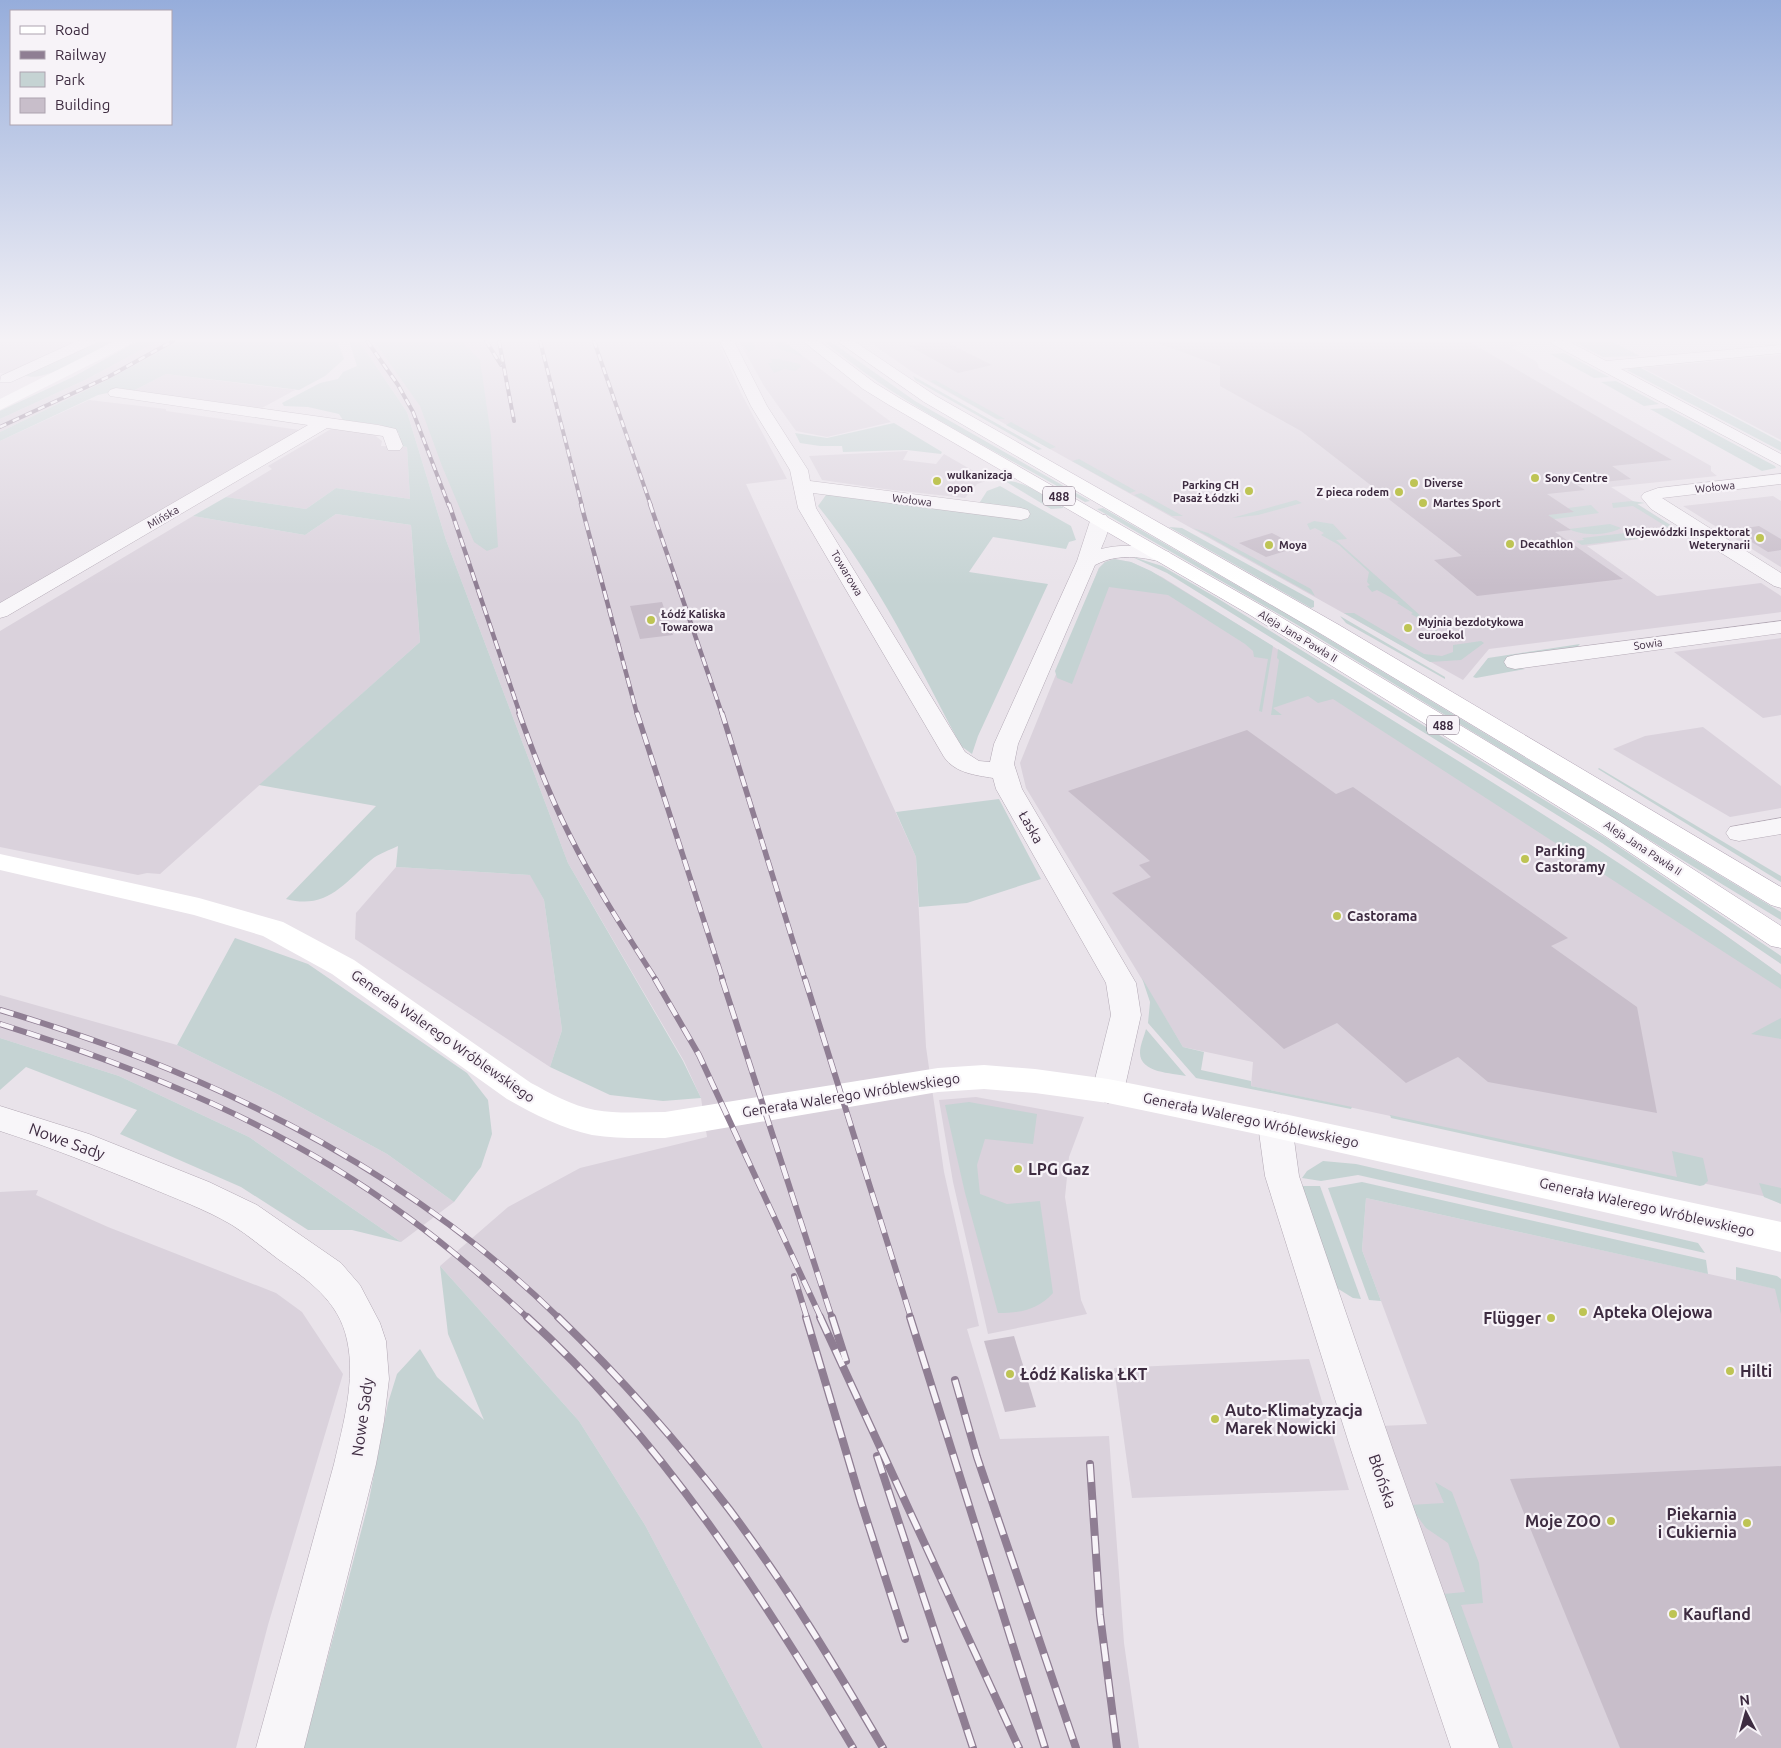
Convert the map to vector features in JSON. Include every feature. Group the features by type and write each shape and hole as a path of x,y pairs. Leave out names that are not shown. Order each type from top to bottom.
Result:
{"main road":[{"name":"Aleja Jana Pawła II","path":"931,423 1162,556 1605,824 1781,939"},
{"name":"Aleja Jana Pawła II","path":"972,423 1331,630 1781,899"},
{"name":"Generała Walerego Wróblewskiego","path":"0,862 234,916 291,937 365,981 519,1091 554,1110 592,1122 619,1125 664,1125 954,1078 1035,1081 1108,1091 1275,1125 1781,1237"}],"street":[{"name":"Mińska","path":"0,612 324,423"},
{"path":"328,423 390,433 394,446"},
{"name":"Towarowa","path":"769,423 799,470 804,486 807,508 956,757 972,768 1003,772"},
{"path":"1709,423 1781,461"},
{"name":"Wołowa","path":"1781,480 1658,493 1650,497 1658,505 1781,582"},
{"name":"Wołowa","path":"804,486 1021,514"},
{"name":"Łaska","path":"1099,519 1099,528 1087,561 1006,744 1003,772 1009,789 1122,984 1126,1003 1126,1015 1108,1091"},
{"path":"1087,561 1106,553 1123,551 1162,556"},
{"name":"Sowia","path":"1515,662 1781,627"},
{"path":"1739,833 1781,826"},
{"name":"Nowe Sady","path":"0,1118 77,1143 197,1192 244,1215 328,1274 348,1296 361,1323 367,1342 369,1379 364,1421 355,1464 280,1748"},
{"name":"Błońska","path":"1275,1125 1282,1176 1372,1450 1475,1748"}],"shaded area":[{"path":"0,423 19,423 0,432"},
{"path":"40,423 248,423 300,430 0,603 0,441"},
{"path":"410,423 757,423 787,479 746,484 916,857 926,1047 944,1172 979,1326 967,1329 1000,1439 1109,1436 1124,1643 1139,1748 763,1748 645,1525 579,1421 440,1266 508,1207 580,1168 707,1137 701,1098 684,1061 568,863 446,540"},
{"path":"790,423 889,423 827,437 796,431"},
{"path":"1003,423 1635,423 1711,466 1711,471 1717,476 1611,487 1683,533 1587,546 1657,596 1761,583 1781,596 1781,612 1489,649 1463,680"},
{"path":"1748,423 1781,423 1781,440"},
{"path":"331,429 373,434 382,441 381,446 407,447 410,499 336,488 306,509 226,497 272,469 268,466"},
{"path":"908,451 903,460 936,464 944,454 989,480 977,484 965,498 884,489 822,480 809,456"},
{"path":"1773,496 1781,501 1781,567 1683,506"},
{"path":"336,514 411,525 420,642 160,874 147,873 138,875 0,847 0,631 193,516 305,535"},
{"path":"1114,559 1131,562 1162,577 1583,840 1721,932 1781,975 1781,1200 1251,1086 1253,1062 1183,1047 1026,788 1020,763 1099,568 1105,562"},
{"path":"1781,638 1781,715 1763,718 1674,652"},
{"path":"1703,727 1781,786 1781,808 1730,817 1613,749 1645,736"},
{"path":"396,867 531,875 544,900 562,1030 550,1067 355,939 356,913"},
{"path":"0,995 177,1045 277,1094 387,1154 454,1202 401,1242 249,1137 119,1076 0,1038"},
{"path":"976,1097 1084,1117 1069,1157 1065,1197 1081,1300 1087,1314 988,1334 953,1182 939,1100"},
{"path":"38,1190 36,1195 108,1227 276,1293 302,1312 343,1374 268,1625 236,1748 0,1748 0,1192"},
{"path":"1366,1198 1781,1290 1781,1748 1492,1748 1380,1426 1427,1424 1362,1250"},
{"path":"1309,1359 1349,1490 1132,1498 1114,1368"}],"green space":[{"path":"19,423 39,423 0,441 0,432"},
{"path":"363,423 410,423 446,540 568,863 683,1061 701,1098 663,1101 610,1095 550,1067 562,1030 544,900 530,875 396,867 398,846 374,858 343,886 323,898 312,901 286,899 376,806 259,785 420,642 411,525 336,514 305,535 193,516 226,497 306,509 336,488 410,499 407,447 400,446 399,433 381,425"},
{"path":"426,423 489,423 498,547 487,551 474,542"},
{"path":"894,423 942,452 941,454 907,450 843,452 842,446 820,446 800,443 795,433 827,438"},
{"path":"944,423 953,423 1090,501 1085,502"},
{"path":"990,423 995,423 1042,449 1038,450"},
{"path":"1012,423 1056,447 1050,449 1006,425"},
{"path":"1675,423 1694,423 1776,468 1762,471"},
{"path":"1727,423 1744,423 1781,442 1781,451"},
{"path":"1079,459 1136,491 1130,493 1072,461"},
{"path":"1005,481 1013,481 1028,486 1064,508 1051,509"},
{"path":"1000,486 1071,526 1076,540 1069,542 1066,549 993,537 969,572 1048,584 978,736 972,754 961,746 878,592 818,506 826,495 834,494 978,505 987,491"},
{"path":"1141,493 1183,516 1172,516 1134,495"},
{"path":"1296,500 1302,503 1258,515 1232,518"},
{"path":"1632,501 1645,503 1637,504 1683,533 1582,545 1576,541 1584,540 1582,538 1652,530 1656,533 1672,530 1633,506 1613,508 1612,503"},
{"path":"1591,505 1599,513 1540,521 1534,516 1573,512 1568,508"},
{"path":"1103,508 1302,623 1781,912 1781,920 1296,624 1097,509"},
{"path":"1314,521 1333,524 1347,539 1336,540 1442,635 1457,634 1460,636 1444,638 1425,622 1411,614 1413,613 1397,603 1399,602 1377,590 1372,592 1367,586 1370,585 1367,582 1369,572 1339,545 1321,535 1324,533 1315,528 1310,530 1307,524"},
{"path":"1610,524 1621,528 1609,533 1595,534 1581,533 1569,529"},
{"path":"1169,527 1182,528 1314,601 1314,607 1311,608"},
{"path":"1193,528 1208,533 1311,589 1315,596"},
{"path":"1130,556 1162,566 1217,598 1606,838 1781,956 1781,964 1602,843 1167,573"},
{"path":"1114,559 1131,562 1151,571 1273,646 1262,712 1259,711 1268,659 1254,657 1253,651 1245,644 1168,595 1109,587 1072,684 1057,678 1055,671 1099,568 1105,562"},
{"path":"1344,613 1354,613 1424,654 1442,656 1453,652 1453,645 1481,641 1484,643 1461,660 1430,662"},
{"path":"1340,616 1445,677 1445,679 1346,623"},
{"path":"1580,644 1575,649 1512,666 1525,669 1473,677 1488,658"},
{"path":"1278,649 1596,848 1658,889 1781,975 1781,989 1333,699 1318,703 1308,696 1273,708 1282,715 1271,715 1279,660 1277,658"},
{"path":"1598,769 1781,876 1781,882"},
{"path":"999,799 1041,879 967,903 919,907 916,857 896,812"},
{"path":"235,938 308,964 467,1073 488,1100 492,1134 481,1167 454,1202 387,1154 277,1094 177,1045"},
{"path":"1142,978 1183,1047 1204,1052 1201,1070 1251,1081 1251,1086 1352,1107 1351,1109 1196,1078 1148,1023 1150,1002"},
{"path":"1781,1018 1781,1039 1751,1034"},
{"path":"1146,1029 1186,1076 1165,1073 1145,1065 1141,1060 1140,1053"},
{"path":"0,1038 119,1076 249,1137 401,1242 352,1230 308,1230 241,1187 120,1134 137,1110 26,1067 0,1090"},
{"path":"969,1102 1037,1114 1033,1144 985,1139 977,1165 980,1194 1007,1204 1040,1201 1053,1293 1035,1307 1014,1312 998,1313 965,1193 945,1105"},
{"path":"1390,1115 1677,1177 1672,1151 1703,1158 1708,1181 1700,1186 1391,1118"},
{"path":"1323,1161 1356,1164 1698,1243 1705,1253 1358,1175 1321,1181 1302,1178 1307,1171"},
{"path":"1362,1182 1706,1260 1708,1274 1366,1198 1362,1250 1381,1301 1369,1300 1328,1188"},
{"path":"1759,1183 1781,1188 1781,1204 1764,1197"},
{"path":"1301,1186 1320,1186 1361,1299 1353,1298 1332,1285"},
{"path":"440,1266 579,1421 645,1525 763,1748 304,1748 368,1505 388,1403 397,1374 420,1349 437,1377 484,1420 448,1334"},
{"path":"1736,1267 1777,1276 1781,1279 1781,1314 1775,1289 1736,1280"},
{"path":"1435,1482 1452,1492 1479,1563 1483,1603 1461,1605 1513,1748 1495,1748 1443,1594 1465,1592 1448,1543 1426,1528 1409,1505 1444,1503"}],"building":[{"path":"1286,423 1608,423 1672,460 1612,466 1631,479 1577,485 1585,490 1547,494 1574,512 1548,515 1571,530 1555,532 1623,579 1477,596 1434,560 1462,556 1301,431"},
{"name":"Wojewódzki Inspektorat Weterynarii","path":"1759,526 1781,539 1781,550 1768,552 1732,530"},
{"name":"Moya","path":"1272,533 1299,547 1266,557 1239,543"},
{"name":"Łódź Kaliska Towarowa","path":"662,602 673,635 640,639 630,606"},
{"name":"Castorama","path":"1247,730 1336,794 1353,787 1568,938 1551,946 1637,1007 1657,1113 1488,1082 1458,1057 1406,1083 1337,1023 1284,1049 1112,893 1151,877 1139,865 1150,861 1068,791"},
{"name":"Łódź Kaliska ŁKT","path":"1014,1336 1036,1407 1005,1412 984,1341"},
{"name":"Kaufland","path":"1781,1466 1781,1748 1620,1748 1510,1479"}],"railway":[{"path":"0,427 10,423"},
{"path":"417,423 449,506"},
{"path":"561,423 582,506"},
{"path":"622,423 651,506"},
{"path":"449,504 520,714"},
{"path":"581,504 637,714"},
{"path":"650,504 722,714"},
{"path":"519,713 543,776 570,836 600,891 656,980"},
{"path":"637,713 723,980"},
{"path":"722,713 805,980"},
{"path":"655,979 699,1055 821,1318"},
{"path":"722,979 832,1318"},
{"path":"805,979 911,1318"},
{"path":"0,1010 153,1062 227,1094 299,1130 369,1170 435,1214 499,1264 559,1318"},
{"path":"0,1024 54,1041 160,1081 211,1103 311,1154 359,1184 422,1228 499,1291 528,1318"},
{"path":"794,1276 807,1318"},
{"path":"527,1317 576,1364 622,1414 706,1520 782,1632 853,1748"},
{"path":"806,1317 861,1502 905,1639"},
{"path":"820,1317 1019,1748"},
{"path":"832,1317 846,1361"},
{"path":"910,1317 1045,1748"},
{"path":"559,1318 647,1410 729,1509 809,1626 883,1748"},
{"path":"955,1380 977,1457 1076,1748"},
{"path":"877,1456 973,1748"},
{"path":"1090,1464 1100,1615 1117,1748"}],"place":[{"name":"Sony Centre","path":"1535,478"},
{"name":"wulkanizacja opon","path":"937,481"},
{"name":"Diverse","path":"1414,483"},
{"name":"Parking CH Pasaż Łódzki","path":"1249,491"},
{"name":"Z pieca rodem","path":"1399,492"},
{"name":"Martes Sport","path":"1423,503"},
{"name":"Wojewódzki Inspektorat Weterynarii","path":"1760,538"},
{"name":"Decathlon","path":"1510,544"},
{"name":"Moya","path":"1269,545"},
{"name":"Łódź Kaliska Towarowa","path":"651,620"},
{"name":"Myjnia bezdotykowa euroekol","path":"1408,628"},
{"name":"Parking Castoramy","path":"1525,859"},
{"name":"Castorama","path":"1337,916"},
{"name":"LPG Gaz","path":"1018,1169"},
{"name":"Apteka Olejowa","path":"1583,1312"},
{"name":"Flügger","path":"1551,1318"},
{"name":"Hilti","path":"1730,1371"},
{"name":"Łódź Kaliska ŁKT","path":"1010,1374"},
{"name":"Auto-Klimatyzacja Marek Nowicki","path":"1215,1419"},
{"name":"Moje ZOO","path":"1611,1521"},
{"name":"Piekarnia i Cukiernia","path":"1747,1523"},
{"name":"Kaufland","path":"1673,1614"}]}
